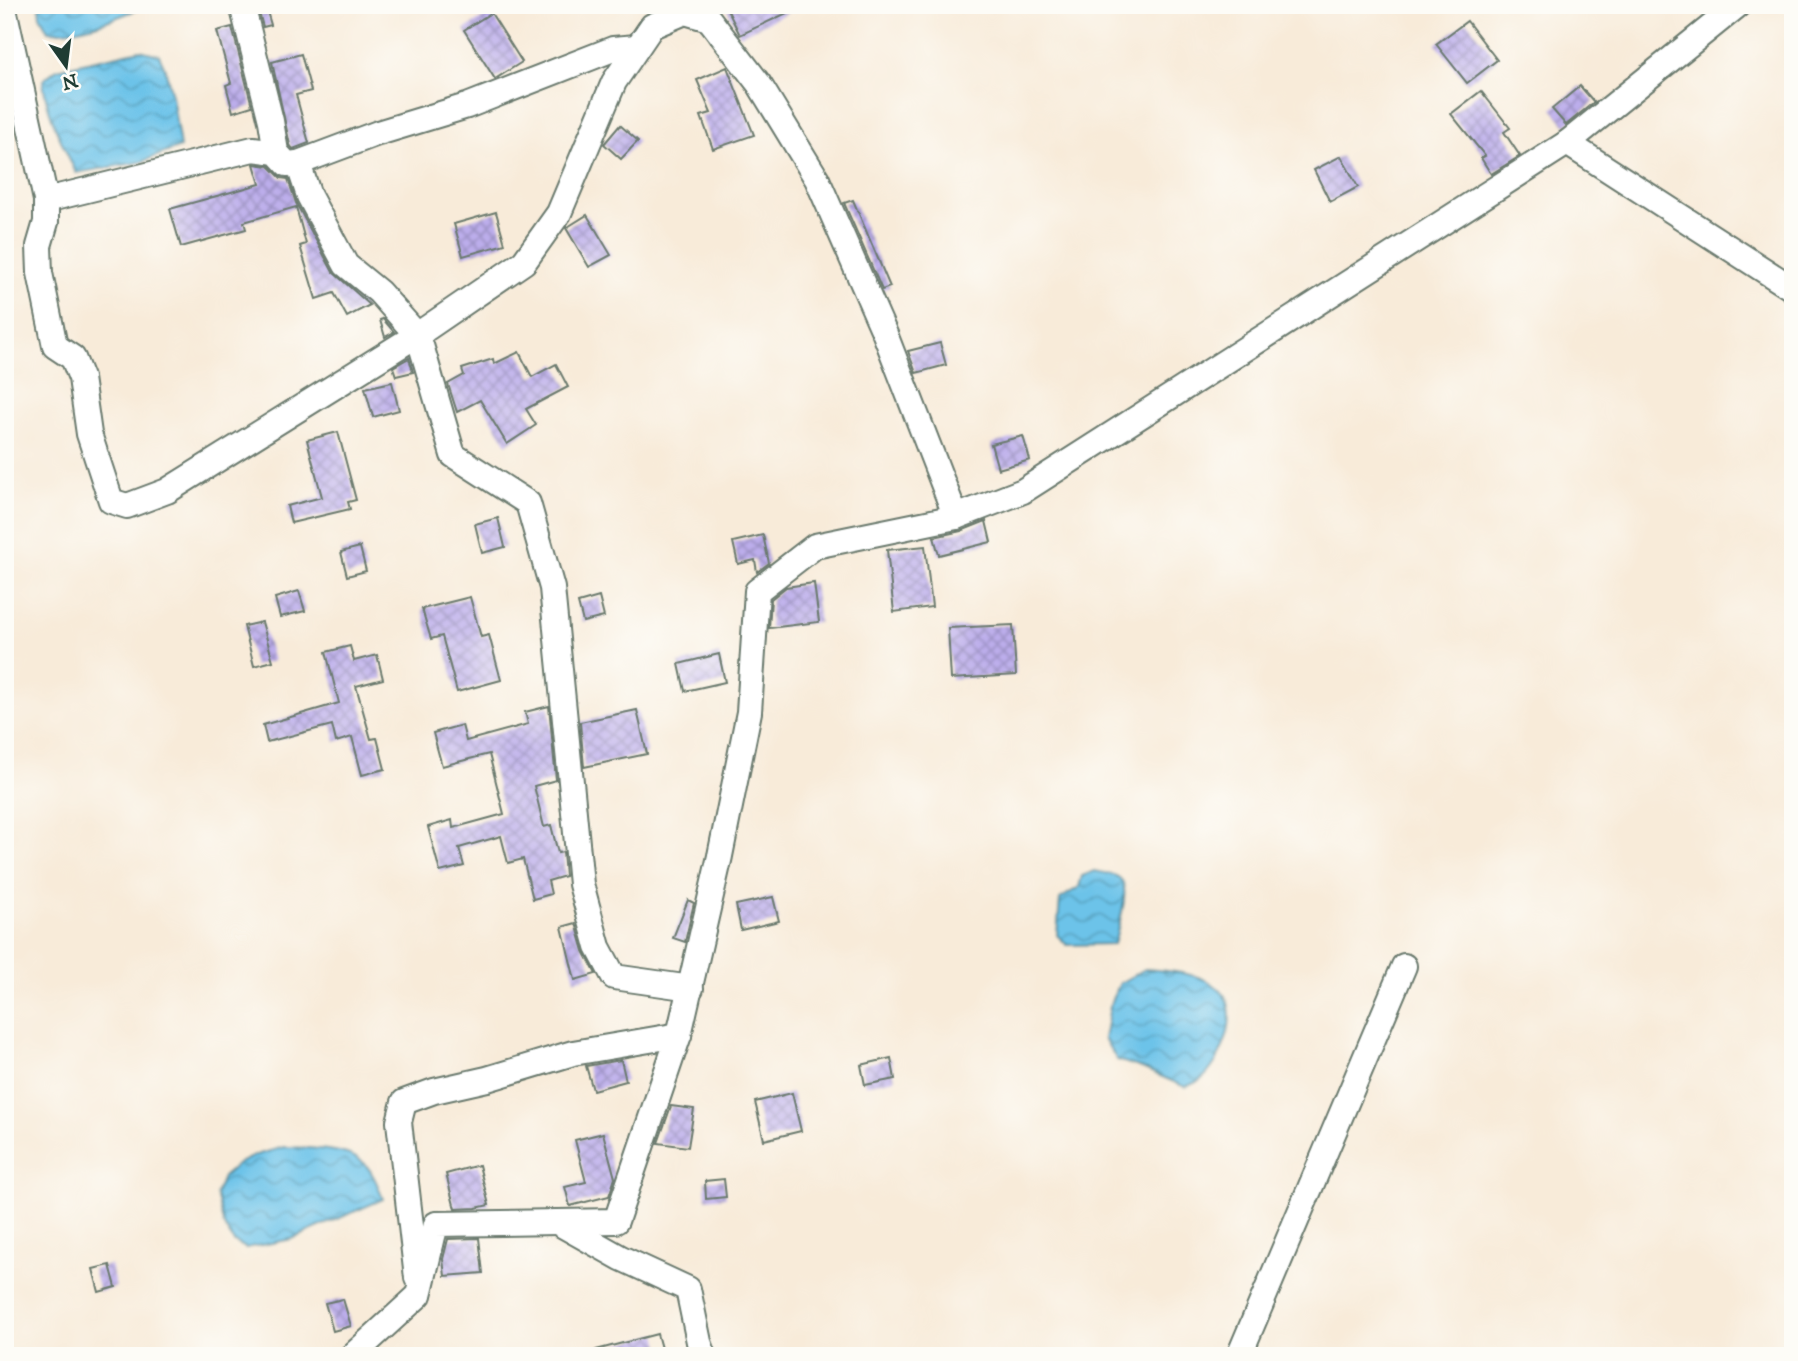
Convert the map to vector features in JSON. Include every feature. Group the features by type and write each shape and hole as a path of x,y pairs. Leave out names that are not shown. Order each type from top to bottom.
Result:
{"street":[{"path":"242,5 271,121 287,157 346,265 379,292 417,335 453,455 528,503 552,588 581,884 598,947 614,977 691,988"},
{"path":"352,1356 419,1295 436,1224 616,1221 679,1035 691,988 750,712 757,591 815,546 956,517 1023,491 1567,143 1738,5"},
{"path":"5,13 46,200 46,222 39,246 40,273 55,346 73,358 81,378 89,434 111,501 127,506 167,491 417,335 524,262 559,214 614,82 652,26 685,12 709,19 759,84 817,179 885,334 956,517"},
{"path":"46,200 253,149 287,157 467,106 613,49 637,47"},
{"path":"1567,143 1793,289"},
{"path":"1239,1356 1404,966"},
{"path":"419,1295 399,1122 404,1102 434,1091 487,1079 573,1053 679,1035"},
{"path":"557,1222 621,1258 688,1289 704,1356"}],"water":[{"path":"39,5 137,5 136,10 104,22 82,28 48,31 40,16"},
{"path":"140,50 159,55 165,68 180,147 141,162 76,173 51,116 43,80 57,69"},
{"path":"1095,871 1118,877 1124,889 1121,919 1114,944 1067,945 1057,935 1060,899 1079,887 1082,876"},
{"path":"1145,969 1183,973 1202,979 1218,988 1225,997 1230,1021 1228,1034 1218,1058 1204,1077 1185,1087 1117,1060 1104,1039 1111,1001 1120,983"},
{"path":"284,1147 327,1150 358,1159 376,1180 383,1199 292,1239 246,1248 234,1242 224,1226 216,1194 223,1177 239,1163"}],"building":[{"path":"257,5 265,5 271,25 263,27"},
{"path":"725,5 804,5 740,35"},
{"path":"491,13 522,62 495,79 464,30"},
{"path":"1467,21 1497,60 1467,83 1436,44"},
{"path":"232,27 252,106 233,112 226,85 231,83 217,31"},
{"path":"301,54 311,91 296,95 309,143 293,149 272,62"},
{"path":"727,67 754,135 713,149 701,116 711,113 697,80"},
{"path":"1580,86 1594,102 1566,125 1552,109"},
{"path":"1481,91 1510,128 1504,132 1520,156 1491,174 1481,158 1485,156 1451,114"},
{"path":"620,125 638,141 621,159 604,144"},
{"path":"1341,156 1358,187 1330,202 1314,170"},
{"path":"254,164 269,166 281,178 288,179 296,203 333,272 370,305 347,317 334,293 316,299 300,246 306,244 296,207 244,222 246,229 181,247 170,209 260,184"},
{"path":"853,200 890,287 882,290 844,203"},
{"path":"496,212 505,244 463,256 454,224"},
{"path":"587,215 611,255 589,267 566,228"},
{"path":"383,319 394,332 385,337 380,320"},
{"path":"940,343 946,365 916,373 908,351"},
{"path":"519,352 532,377 556,364 568,387 526,409 536,425 507,444 480,400 457,412 448,384 464,375 462,369 493,359 494,364"},
{"path":"409,358 413,372 396,376 393,367"},
{"path":"392,382 399,410 373,417 365,388"},
{"path":"338,432 356,500 348,502 350,509 291,523 287,506 322,497 307,440"},
{"path":"1023,436 1030,460 998,469 991,444"},
{"path":"498,518 505,547 482,553 475,524"},
{"path":"986,521 991,542 939,555 934,537 961,531"},
{"path":"763,535 769,563 757,572 755,560 738,564 733,542"},
{"path":"925,546 932,607 894,612 887,550"},
{"path":"360,547 366,571 347,576 341,552"},
{"path":"814,583 819,622 769,628 771,599 786,587"},
{"path":"299,591 305,611 280,617 275,598"},
{"path":"470,597 481,637 489,635 501,680 457,692 442,636 431,639 422,609"},
{"path":"599,597 604,617 583,622 578,603"},
{"path":"262,622 273,661 254,666 244,626"},
{"path":"1013,625 1016,675 951,679 948,628"},
{"path":"350,646 354,661 377,655 383,679 356,686 371,739 377,738 385,769 362,775 352,737 336,742 332,725 267,742 263,725 339,703 326,652"},
{"path":"719,654 725,682 685,691 679,664"},
{"path":"549,706 556,780 534,786 544,827 551,825 558,853 563,852 565,876 548,881 551,894 533,899 523,859 508,863 501,836 459,848 464,866 440,872 428,827 452,820 453,828 504,814 489,754 442,766 433,733 462,725 466,741 528,724 525,712"},
{"path":"637,710 647,754 584,767 580,722"},
{"path":"773,897 779,921 741,930 736,905"},
{"path":"688,900 694,903 685,942 673,938"},
{"path":"576,923 584,951 596,974 575,980 562,927"},
{"path":"891,1058 895,1079 865,1085 861,1065"},
{"path":"621,1060 626,1081 593,1090 586,1066"},
{"path":"792,1093 801,1131 764,1140 755,1102"},
{"path":"671,1106 694,1109 688,1147 658,1143"},
{"path":"603,1133 615,1178 609,1196 570,1206 565,1187 586,1182 575,1140"},
{"path":"479,1165 489,1205 455,1209 446,1174"},
{"path":"724,1179 726,1197 706,1199 705,1181"},
{"path":"479,1238 483,1273 445,1276 443,1259 448,1239"},
{"path":"110,1265 116,1287 99,1292 93,1269"},
{"path":"343,1299 351,1326 333,1331 325,1303"},
{"path":"657,1334 662,1352 648,1356 597,1356 596,1350"}]}
